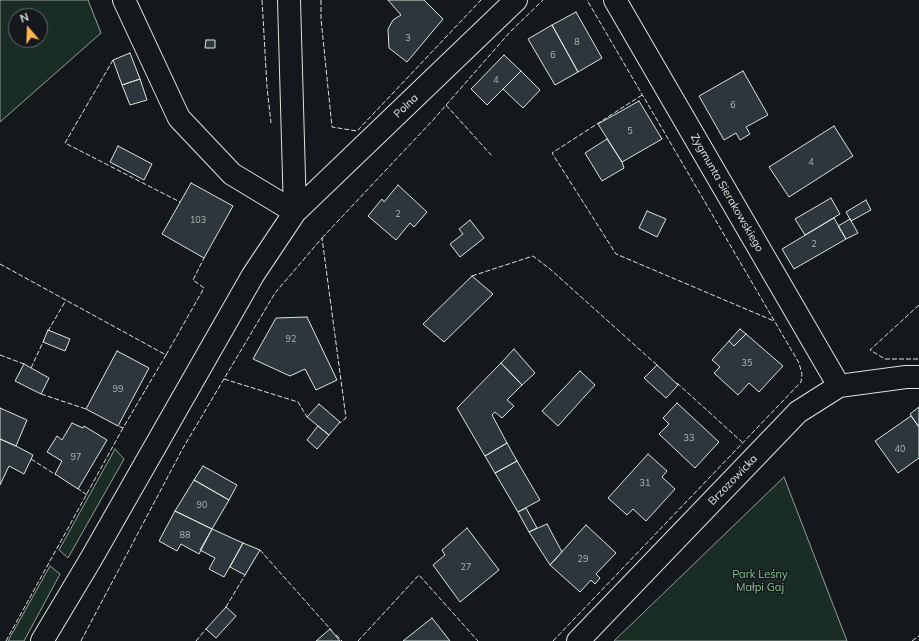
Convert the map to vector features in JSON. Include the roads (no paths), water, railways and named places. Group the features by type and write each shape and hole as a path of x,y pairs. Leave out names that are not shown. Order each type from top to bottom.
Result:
{"street":[{"path":"124,0 179,118 232,174 295,212"},
{"path":"289,0 295,212"},
{"name":"Polna","path":"42,641 92,559 253,275 295,212 516,0"},
{"name":"Zygmunta Sierakowskiego","path":"615,0 839,386"},
{"name":"Brzozowicka","path":"578,641 798,412 839,386 906,377 919,377"}],"park label":[{"name":"Park Leśny Małpi Gaj","path":"760,581"}]}
